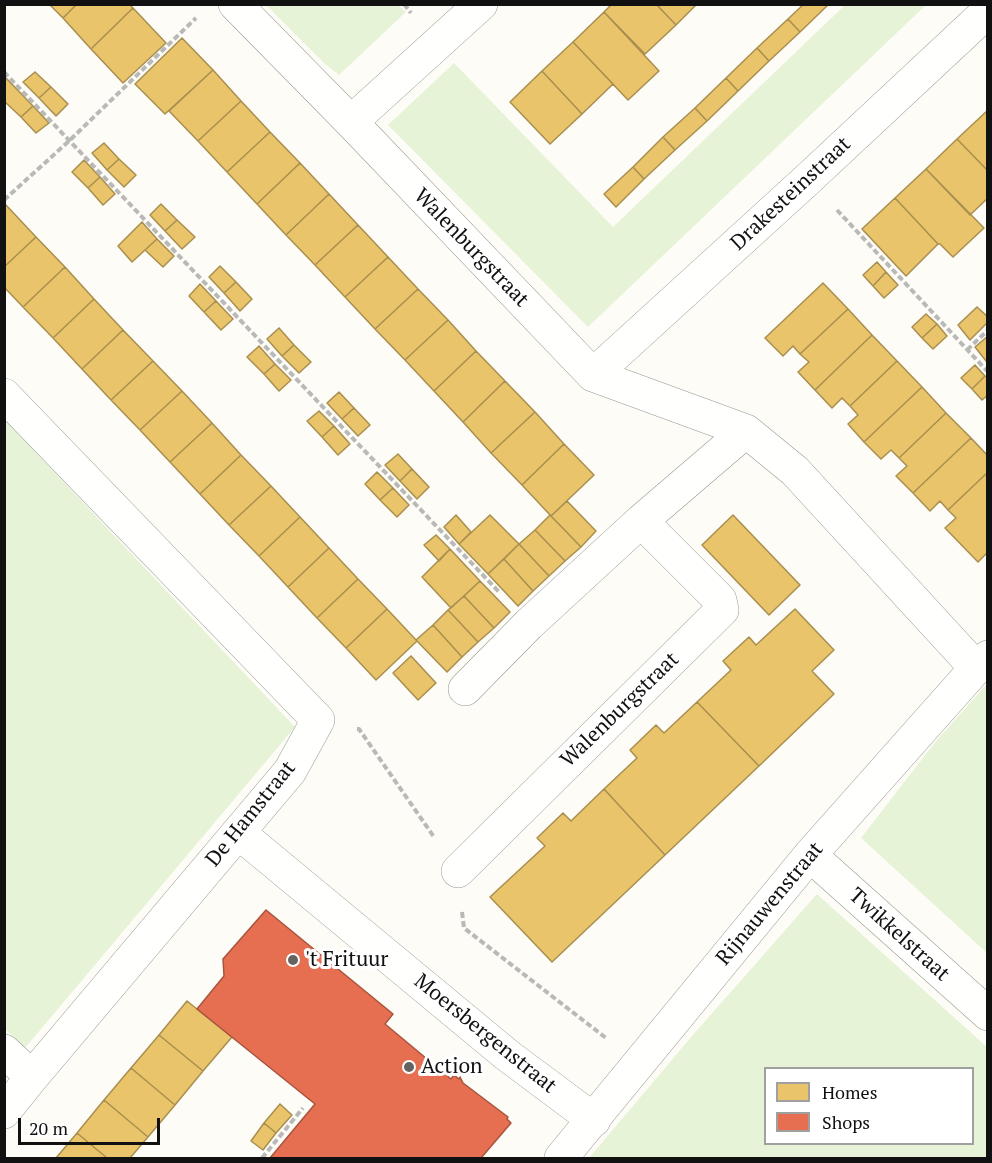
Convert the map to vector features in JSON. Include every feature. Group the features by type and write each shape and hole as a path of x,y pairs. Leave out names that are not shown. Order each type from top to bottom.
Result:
{"street":[{"name":"Walenburgstraat","path":"235,4 593,375 746,431 795,471 982,663"},
{"path":"351,122 480,4"},
{"name":"Drakesteinstraat","path":"593,375 808,179 987,11"},
{"name":"De Hamstraat","path":"4,395 318,720 290,771 4,1112"},
{"path":"465,689 529,624 641,521 746,431"},
{"name":"Walenburgstraat","path":"458,871 722,610 720,600 641,521"},
{"name":"Rijnauwenstraat","path":"561,1158 810,855 982,663"},
{"name":"Moersbergenstraat","path":"239,833 507,1054 594,1120"},
{"name":"Twikkelstraat","path":"810,855 987,1014"},
{"path":"4,1051 32,1077"}],"path":[{"path":"4,200 69,141 201,13"},
{"path":"4,72 529,624"},
{"path":"808,179 987,372"},
{"path":"967,350 987,330"},
{"path":"262,1158 303,1108"}],"green space":[{"path":"266,5 398,5 406,12 339,75"},
{"path":"845,5 926,5 588,327 388,125 454,63 613,227"},
{"path":"5,420 295,727 25,1048 4,1028"},
{"path":"987,684 987,953 861,838 936,741"},
{"path":"817,894 987,1047 987,1158 589,1158"}],"building: Homes":[{"path":"49,4 77,4 63,18"},
{"path":"77,4 129,4 133,8 91,49 63,18"},
{"path":"612,4 656,4 676,25 645,54 604,12"},
{"path":"656,4 697,4 676,25"},
{"path":"804,4 829,4 800,32 788,19"},
{"path":"133,8 166,43 123,83 91,49"},
{"path":"604,12 659,71 628,100 573,42"},
{"path":"788,19 800,32 769,61 757,48"},
{"path":"182,38 213,70 165,114 135,84"},
{"path":"573,42 613,84 582,114 542,71"},
{"path":"757,48 769,61 738,91 726,78"},
{"path":"213,70 241,101 198,141 169,111"},
{"path":"542,71 582,114 550,144 510,102"},
{"path":"35,72 51,87 39,98 23,82"},
{"path":"4,76 33,106 21,117 4,101"},
{"path":"726,78 738,91 707,121 695,108"},
{"path":"51,87 68,104 56,116 39,98"},
{"path":"241,101 270,132 227,172 198,141"},
{"path":"33,106 49,123 36,133 21,117"},
{"path":"695,108 707,121 675,150 663,137"},
{"path":"988,110 988,171 957,139"},
{"path":"270,132 300,163 257,204 227,172"},
{"path":"663,137 675,150 644,179 633,167"},
{"path":"957,139 988,171 988,198 970,215 926,169"},
{"path":"104,143 119,159 107,170 92,153"},
{"path":"119,159 136,175 124,187 107,170"},
{"path":"84,160 100,177 88,188 72,172"},
{"path":"300,163 329,194 286,235 257,204"},
{"path":"633,167 644,179 616,207 604,194"},
{"path":"926,169 984,228 953,257 895,198"},
{"path":"100,177 115,194 103,205 88,188"},
{"path":"329,194 358,225 315,265 286,235"},
{"path":"895,198 938,244 906,276 862,229"},
{"path":"161,204 177,220 165,231 150,215"},
{"path":"4,205 36,237 4,267"},
{"path":"177,220 195,237 182,249 165,231"},
{"path":"142,222 157,239 132,262 118,246"},
{"path":"358,225 388,257 345,297 315,265"},
{"path":"36,237 65,267 23,307 4,287 4,267"},
{"path":"157,239 174,256 163,267 145,250"},
{"path":"388,257 418,289 375,329 345,297"},
{"path":"877,262 886,272 873,286 863,275"},
{"path":"220,266 236,282 224,293 209,277"},
{"path":"65,267 94,299 53,338 23,307"},
{"path":"886,272 898,285 884,298 873,286"},
{"path":"236,282 252,299 240,311 224,293"},
{"path":"823,283 848,309 800,354 793,346 783,356 765,338"},
{"path":"200,284 216,301 204,312 189,296"},
{"path":"418,289 448,320 405,360 375,329"},
{"path":"94,299 123,330 82,369 53,338"},
{"path":"216,301 233,319 221,330 204,312"},
{"path":"977,307 988,317 988,322 970,340 958,325"},
{"path":"848,309 872,335 815,390 798,372 809,362 800,354"},
{"path":"926,314 937,324 922,338 912,327"},
{"path":"448,320 476,351 434,391 405,360"},
{"path":"937,324 947,336 933,349 922,338"},
{"path":"279,328 294,345 282,356 267,339"},
{"path":"123,330 153,361 111,400 82,369"},
{"path":"872,335 897,361 850,406 842,398 832,408 815,390"},
{"path":"988,336 988,359 986,361 975,347"},
{"path":"294,345 311,362 299,373 282,356"},
{"path":"259,346 275,364 264,374 247,357"},
{"path":"476,351 505,381 463,422 434,391"},
{"path":"153,361 182,391 140,430 111,400"},
{"path":"897,361 922,387 864,442 848,424 858,415 850,406"},
{"path":"275,364 291,380 279,391 264,374"},
{"path":"975,365 985,376 972,389 961,378"},
{"path":"985,376 988,378 988,395 982,400 972,389"},
{"path":"505,381 535,412 491,453 463,422"},
{"path":"922,387 946,413 899,458 891,450 881,459 864,442"},
{"path":"182,391 212,423 170,462 140,430"},
{"path":"339,392 354,408 342,419 327,403"},
{"path":"354,408 370,425 358,436 342,419"},
{"path":"319,411 334,426 322,437 307,421"},
{"path":"535,412 564,444 522,485 491,453"},
{"path":"946,413 971,438 913,493 896,476 907,466 899,458"},
{"path":"212,423 241,455 200,494 170,462"},
{"path":"334,426 350,444 338,455 322,437"},
{"path":"971,438 988,456 988,472 948,510 940,501 930,511 913,493"},
{"path":"564,444 594,475 551,516 522,485"},
{"path":"398,454 412,469 400,481 385,465"},
{"path":"241,455 271,486 229,525 200,494"},
{"path":"412,469 429,487 417,499 400,481"},
{"path":"377,472 393,488 380,500 365,484"},
{"path":"988,472 988,552 978,562 945,528 956,518 948,510"},
{"path":"271,486 300,517 259,556 229,525"},
{"path":"393,488 409,505 397,517 380,500"},
{"path":"567,501 596,531 581,547 551,516"},
{"path":"456,515 471,532 459,544 444,527"},
{"path":"490,515 519,544 488,574 459,544"},
{"path":"550,515 581,547 565,561 535,530"},
{"path":"733,515 800,585 769,615 702,545"},
{"path":"300,517 329,548 288,587 259,556"},
{"path":"535,530 565,561 549,576 519,544"},
{"path":"436,535 450,549 439,561 424,545"},
{"path":"519,544 549,576 533,591 504,559"},
{"path":"329,548 358,579 317,618 288,587"},
{"path":"450,549 480,581 451,608 422,577"},
{"path":"504,559 533,591 518,606 488,574"},
{"path":"358,579 387,609 346,648 317,618"},
{"path":"480,581 510,612 494,628 464,596"},
{"path":"464,596 494,628 478,642 448,610"},
{"path":"387,609 417,641 376,680 346,648"},
{"path":"795,609 834,650 812,671 834,694 759,766 697,702 731,670 723,661 749,637 756,645"},
{"path":"448,610 478,642 462,657 433,625"},
{"path":"433,625 462,657 447,672 416,640"},
{"path":"411,656 436,683 418,700 393,673"},
{"path":"697,702 759,766 665,855 604,789 637,758 630,750 656,725 664,733"},
{"path":"604,789 665,855 552,962 490,897 545,846 537,838 563,813 571,821"},
{"path":"187,1001 232,1037 203,1071 159,1035"},
{"path":"159,1035 203,1071 175,1105 131,1068"},
{"path":"131,1068 175,1105 148,1137 104,1100"},
{"path":"104,1100 148,1137 130,1158 107,1158 77,1133"},
{"path":"280,1104 292,1115 276,1133 264,1123"},
{"path":"264,1123 276,1133 263,1150 251,1141"},
{"path":"77,1133 107,1158 56,1158"}],"building: Shops":[{"path":"266,910 393,1014 385,1024 451,1079 454,1075 459,1079 460,1077 463,1083 508,1117 511,1123 481,1158 270,1158 315,1104 197,1009 224,976 223,959"}],"place":[{"name":"'t Frituur","path":"293,960"},
{"name":"Action","path":"409,1067"}]}
